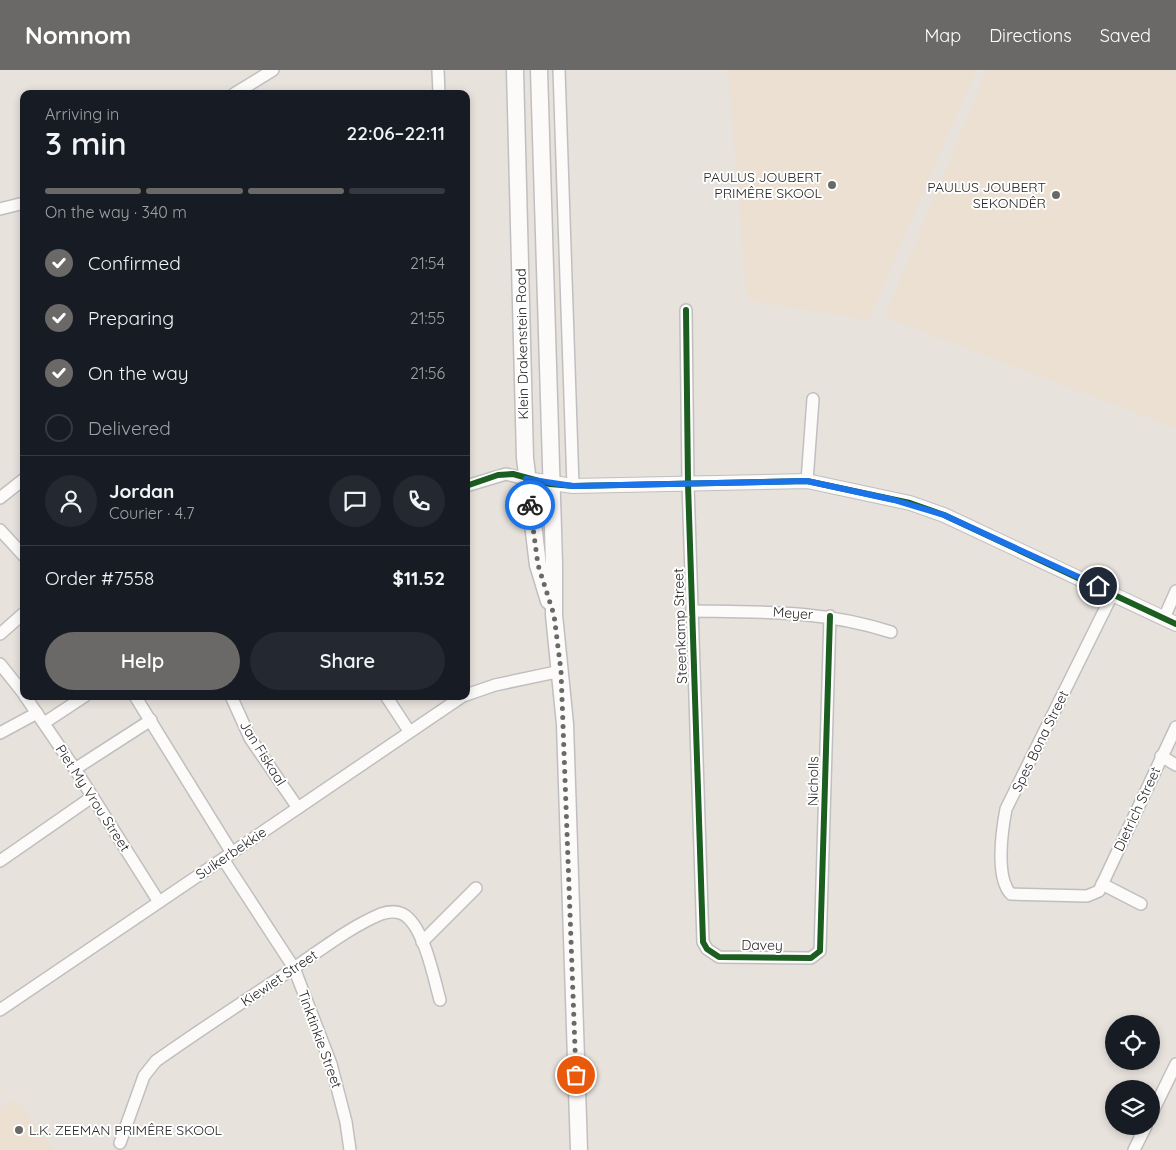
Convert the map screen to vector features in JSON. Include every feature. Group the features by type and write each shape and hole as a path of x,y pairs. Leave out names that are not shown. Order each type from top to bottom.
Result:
{"main road":[{"name":"Klein Drakenstein Road","path":"515,70 526,479 538,565 554,615"},
{"name":"Klein Drakenstein Road","path":"538,70 554,563 554,615 561,671 579,1150"}],"street":[{"path":"240,90 273,70"},
{"path":"438,70 438,90"},
{"path":"559,70 573,486"},
{"path":"0,209 20,204"},
{"name":"Steenkamp Street","path":"686,310 688,484 703,942"},
{"path":"807,481 813,400"},
{"path":"470,485 506,474 513,474 550,484 573,486 807,481 900,501 944,515 1170,621 1176,591"},
{"path":"0,498 20,482"},
{"path":"0,530 20,552"},
{"name":"Spes Bona Street","path":"1100,888 1087,896 1011,894 1004,885 1002,877 1002,832 1006,809 1113,593"},
{"name":"Meyer","path":"692,611 780,612 830,616 857,621 891,632"},
{"path":"0,634 20,616"},
{"name":"Nicholls","path":"821,946 830,616"},
{"name":"Piet My Vrou Street","path":"0,664 20,690"},
{"name":"Suikerbekkie","path":"470,693 495,685 561,671"},
{"name":"Piet My Vrou Street","path":"28,700 75,769 159,902"},
{"path":"44,723 79,700"},
{"name":"Tinktinkie Street","path":"138,700 294,968 331,1064 346,1122 350,1150"},
{"name":"Jan Fiskaal","path":"233,700 250,738 298,808"},
{"path":"389,700 409,731"},
{"name":"Suikerbekkie","path":"0,1010 457,700"},
{"path":"0,733 38,712"},
{"path":"75,769 151,720"},
{"name":"Dietrich Street","path":"1100,888 1176,727"},
{"path":"1161,756 1176,764"},
{"path":"0,861 92,797"},
{"path":"422,942 476,888"},
{"path":"1100,888 1141,904"},
{"name":"Kiewiet Street","path":"120,1143 144,1076 156,1061 340,936 382,914 392,911 406,916 422,942 440,1000"},
{"name":"Davey","path":"703,942 707,950 719,957 811,958 818,954 821,946"},
{"path":"1160,1097 1176,1064"},
{"path":"1134,1150 1142,1135"}],"shaded area":[{"name":"PAULUS JOUBERT PRIMÊRE SKOOL","path":"728,70 976,70 868,320 747,300"},
{"name":"PAULUS JOUBERT SEKONDÊR","path":"987,70 1169,70 1176,72 1176,428 885,317"},
{"name":"L.K. ZEEMAN PRIMÊRE SKOOL","path":"16,1098 53,1150 0,1150 0,1109"}],"cycle path":[{"path":"686,310 688,484 703,942 707,949 719,957 811,958 820,951 830,616"},
{"path":"470,485 498,475 513,474 550,484 573,486 807,481 910,503 944,515 1176,624"}],"way so far":[{"path":"530,505 538,565 554,615 561,671 576,1075"}],"place":[{"name":"PAULUS JOUBERT PRIMÊRE SKOOL","path":"832,185"},
{"name":"PAULUS JOUBERT SEKONDÊR","path":"1056,195"},
{"name":"L.K. ZEEMAN PRIMÊRE SKOOL","path":"19,1130"}],"route":[{"path":"530,505 526,479 573,486 807,481 863,492 944,515 1098,586"}]}
